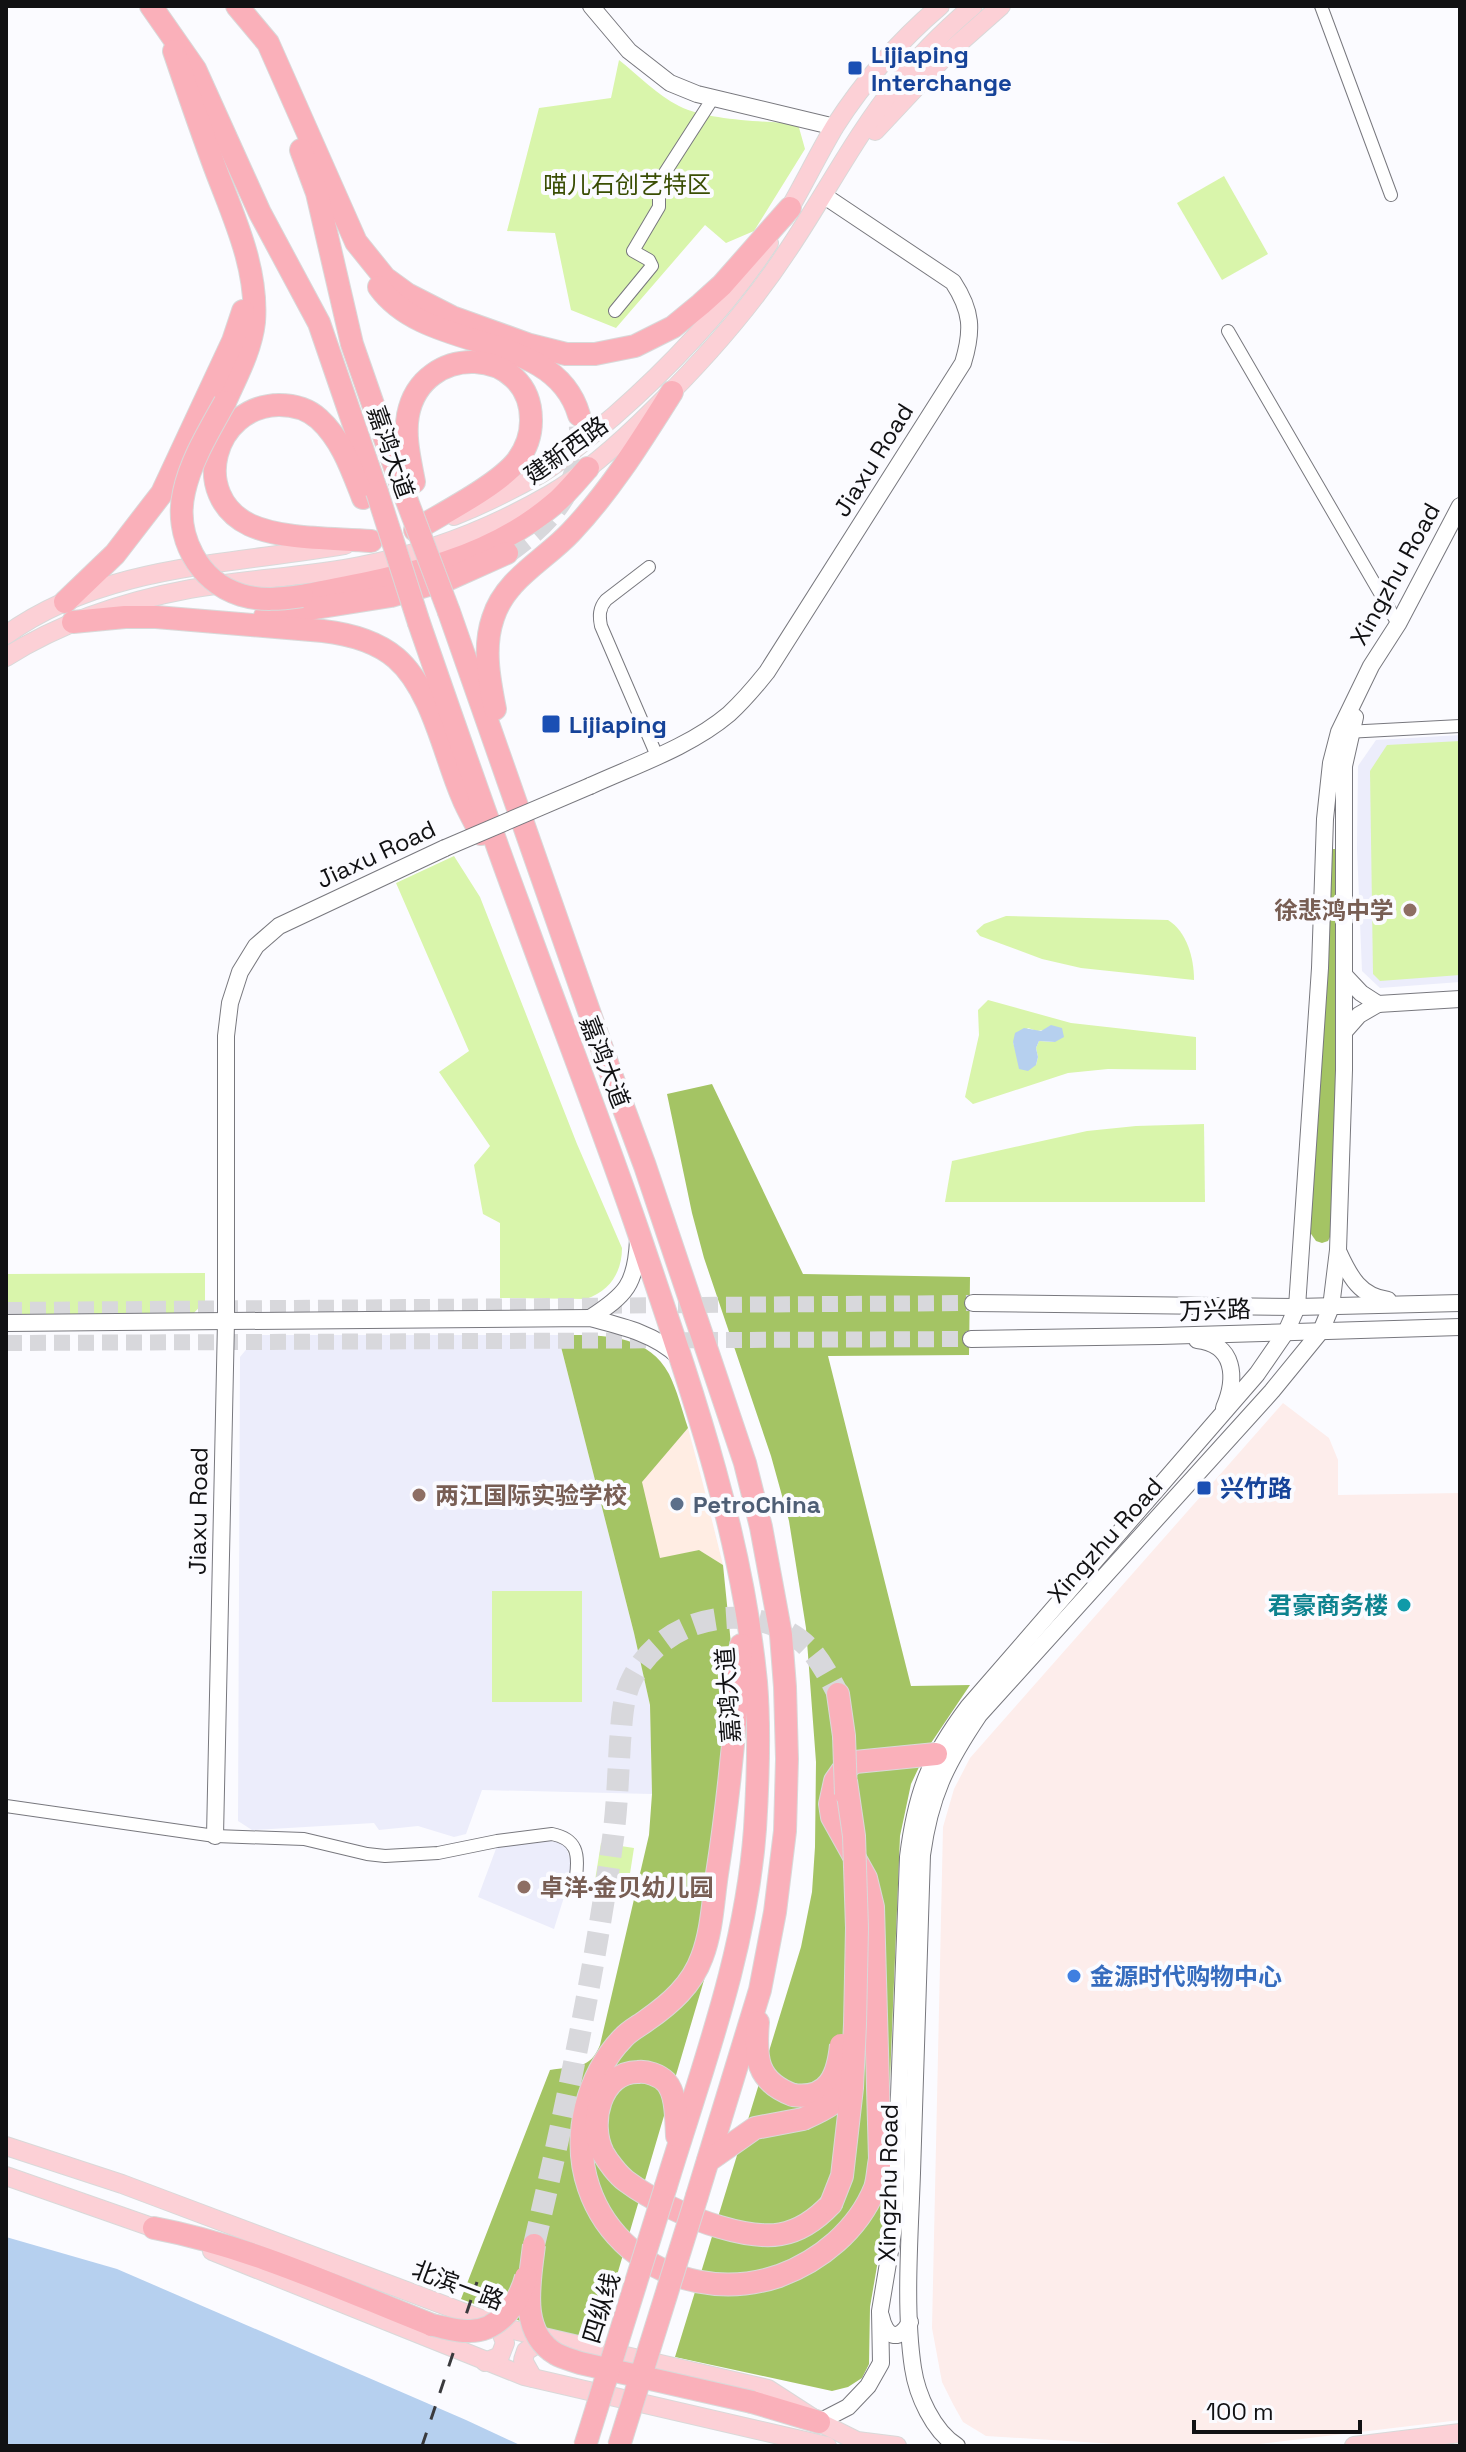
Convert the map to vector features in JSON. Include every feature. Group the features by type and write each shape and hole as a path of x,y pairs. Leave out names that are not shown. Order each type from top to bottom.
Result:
{"highway":[{"name":"嘉鸿大道","path":"151,6 195,69 260,213 319,323 370,495 402,570 519,906 613,1157 716,1468 744,1595 756,1687 758,1759 755,1830 746,1908 730,1979 666,2186"},
{"name":"嘉鸿大道","path":"229,6 274,87 309,170 349,333 408,484 449,612 680,1266 745,1463 761,1527 781,1635 787,1759 783,1845 775,1912 760,1990 619,2446"},
{"path":"237,6 268,43 356,242 384,293 403,311 429,326 513,352 539,365 569,391 579,415"},
{"path":"167,27 242,238 254,301 254,325 245,356 225,402 200,447 184,492 182,511 187,544 202,570 226,589 261,599 302,596 420,572 494,544 513,533 556,503 588,468"},
{"path":"356,242 385,278 434,310 547,350 566,354 595,354 635,346 673,327 722,285 790,208"},
{"path":"69,612 162,493 233,341 243,310 249,266"},
{"path":"408,484 407,424 413,399 427,379 443,367 476,362 497,367 514,378 526,395 531,414 530,436 521,455 495,480 415,530"},
{"path":"512,789 490,685 488,647 493,616 512,585 571,533 594,506 635,452 672,392"},
{"path":"370,495 337,441 320,420 300,408 274,405 247,412 227,430 220,442 215,464 217,486 228,508 238,518 250,525 283,534 371,541"},
{"path":"69,612 125,617 276,616 361,603 449,579 507,553"},
{"path":"156,617 344,634 380,647 396,658 407,670 425,701 462,798 519,906"},
{"path":"744,1595 733,1754 710,1926 702,1958 689,1982 668,2005 624,2036 608,2056 586,2106 581,2159 586,2183 609,2228 651,2264 691,2281 717,2285 778,2276 832,2247 864,2209 876,2186 880,2159 873,1907 866,1878 832,1817 831,1791 842,1771 855,1762 936,1754"},
{"path":"760,1990 756,2044 759,2064 766,2080 778,2090 793,2095 806,2097 819,2092 837,2071 845,1992 843,1838 846,1781 838,1694"},
{"path":"678,2145 673,2096 667,2083 647,2072 632,2072 609,2085 600,2100 597,2124 602,2152 624,2180 671,2206 718,2227 785,2236 816,2220 831,2204 842,2176 852,2088 855,2024 857,1913 854,1836 846,1781"},
{"path":"708,2161 755,2128 803,2119 830,2107 847,2089 862,2053 875,1994"},
{"name":"四纵线","path":"585,2446 666,2186"},
{"path":"154,2228 245,2251 432,2325 469,2331 488,2328 508,2313 522,2291 534,2245 528,2293 530,2316 539,2339 556,2354 580,2363 752,2402 819,2422"}],"main road":[{"name":"建新西路","path":"6,657 36,640 69,612 109,586 173,570 371,541 415,530 469,510 545,471 601,427 661,373 731,295 754,266 790,208 835,127 879,66 940,6"},
{"name":"建新西路","path":"6,635 69,612 168,593 360,566 444,544 485,529 554,492 620,443 721,338 767,280 897,83 940,35 973,6"},
{"path":"834,178 915,86 1001,6"},
{"path":"6,666 36,640"},
{"name":"北滨一路","path":"6,2146 136,2190 499,2326 768,2389 819,2422 857,2441 897,2446"},
{"path":"6,2176 154,2228 485,2362 533,2378 827,2446"},
{"path":"485,2362 500,2356 505,2343 499,2326"},
{"path":"533,2378 523,2360 526,2351 546,2338"},
{"path":"1354,2446 1460,2433"},
{"path":"1453,2446 1460,2445"}],"street":[{"path":"591,6 629,51 670,83 713,98 835,127"},
{"path":"1321,6 1391,195"},
{"path":"615,311 652,266 649,260 633,251 659,207 659,182 713,98"},
{"name":"Jiaxu Road","path":"215,1836 226,1321 226,1036 230,1003 240,972 256,946 279,926 445,848 681,744 727,715 748,696 767,672 963,363 970,342 970,321 965,301 953,282 823,195"},
{"path":"1228,331 1398,624"},
{"name":"Xingzhu Road","path":"819,2422 848,2407 868,2386 881,2363 880,2311 894,2227 908,1857 913,1816 922,1782 936,1754 968,1707 1217,1423 1286,1332 1297,1307 1320,968 1325,819 1331,763 1371,666 1398,624 1460,506"},
{"path":"649,567 606,600 600,616 601,626 657,756"},
{"path":"1344,732 1460,726"},
{"name":"Xingzhu Road","path":"957,2446 935,2423 919,2390 913,2369 910,2322 922,1855 927,1822 938,1784 954,1752 979,1715 1272,1391 1321,1331 1331,1307 1338,1250 1344,1032 1344,732"},
{"path":"1345,976 1361,993 1378,1004"},
{"path":"1344,1032 1359,1015 1378,1004 1460,999"},
{"path":"590,1318 615,1302 633,1278 638,1232"},
{"path":"1338,1250 1351,1278 1360,1289 1379,1299 1418,1304"},
{"name":"万兴路","path":"973,1303 1297,1307 1460,1303"},
{"path":"6,1323 590,1318 640,1333 668,1346 683,1361"},
{"name":"万兴路","path":"971,1339 1460,1327"},
{"path":"1160,1336 1204,1341 1220,1347 1225,1353 1231,1366 1231,1382 1217,1423"},
{"path":"6,1806 215,1836 304,1839 385,1856 438,1853 552,1834 574,1845 577,1853 576,1876"},
{"path":"880,2311 887,2332 893,2335 905,2331 910,2322"}],"shaded area":[{"name":"徐悲鸿中学","path":"1460,735 1460,982 1380,988 1362,971 1357,849 1358,766 1376,740"},
{"name":"两江国际实验学校","path":"258,1335 558,1335 650,1705 652,1794 482,1790 466,1834 454,1837 418,1826 379,1830 374,1823 252,1830 238,1821 240,1357"},
{"path":"1283,1403 1329,1438 1338,1460 1338,1495 1460,1493 1460,2420 1242,2446 1147,2446 986,2436 963,2422 942,2382 932,2328 943,1827 954,1789 970,1758"},
{"name":"PetroChina","path":"688,1428 723,1565 699,1550 660,1559 641,1482"},
{"name":"卓洋·金贝幼儿园","path":"551,1841 566,1847 571,1861 570,1878 554,1929 478,1897 497,1846"}],"green space":[{"name":"喵儿石创艺特区","path":"619,60 663,96 691,111 737,120 798,124 805,149 754,231 726,243 705,225 616,328 571,310 555,233 507,231 539,108 611,98"},
{"path":"1224,176 1268,254 1222,280 1177,203"},
{"name":"徐悲鸿中学","path":"1460,741 1460,975 1380,981 1373,974 1370,771 1387,745"},
{"path":"1330,849 1339,849 1333,1231 1328,1241 1322,1243 1316,1241 1309,1231"},
{"path":"454,856 480,897 577,1144 622,1248 620,1265 613,1280 602,1291 586,1299 500,1298 500,1223 483,1214 474,1165 490,1146 439,1072 469,1051 396,883"},
{"path":"1006,916 1168,920 1180,931 1188,946 1194,980 1081,968 1042,959 980,936 976,931 984,924"},
{"path":"988,1000 1071,1023 1196,1037 1196,1070 1108,1069 1068,1073 973,1104 965,1097 979,1035 978,1010","holes":["1028,1028 1044,1030 1055,1042 1039,1041 1036,1065 1016,1052 1013,1042"]},
{"path":"712,1084 803,1274 970,1277 969,1355 828,1356 911,1686 970,1685 929,1746 911,1784 900,1836 884,2225 870,2307 869,2364 862,2378 848,2387 832,2391 675,2357 801,1947 812,1892 815,1847 816,1762 806,1628 789,1521 771,1456 704,1258 667,1094"},
{"path":"1204,1124 1205,1202 945,1202 952,1161 1087,1131"},
{"path":"205,1273 205,1301 193,1314 6,1316 6,1274"},
{"path":"558,1335 605,1336 635,1343 660,1360 669,1374 688,1428 642,1482 660,1558 699,1550 723,1565 733,1664 712,1953 597,2343 547,2331 461,2299 550,2070 586,2063 600,2045 649,1835 652,1794 650,1705"},
{"path":"492,1591 582,1591 582,1702 492,1702"},
{"path":"601,1843 634,1848 626,1899 593,1893"}],"water":[{"path":"1051,1025 1062,1028 1064,1037 1055,1042 1039,1041 1036,1065 1028,1071 1019,1069 1013,1042 1015,1033 1024,1028 1041,1031"},
{"path":"6,2237 117,2269 522,2446 6,2446"}],"tunnel":[{"path":"507,553 541,525 565,495 578,459 579,415"},
{"path":"6,1310 973,1303"},
{"path":"6,1343 971,1339"},
{"path":"534,2245 596,1946 614,1832 623,1709 633,1677 647,1657 665,1640 685,1628 732,1618 756,1620 779,1627 800,1640 817,1658 838,1694"}],"railway":[{"path":"422,2446 477,2282"}],"place":[{"name":"Lijiaping Interchange","path":"855,68"},
{"name":"Lijiaping","path":"551,724"},
{"name":"徐悲鸿中学","path":"1410,910"},
{"name":"兴竹路","path":"1204,1488"},
{"name":"两江国际实验学校","path":"419,1495"},
{"name":"PetroChina","path":"677,1504"},
{"name":"君豪商务楼","path":"1404,1605"},
{"name":"卓洋·金贝幼儿园","path":"524,1887"},
{"name":"金源时代购物中心","path":"1074,1976"}]}
